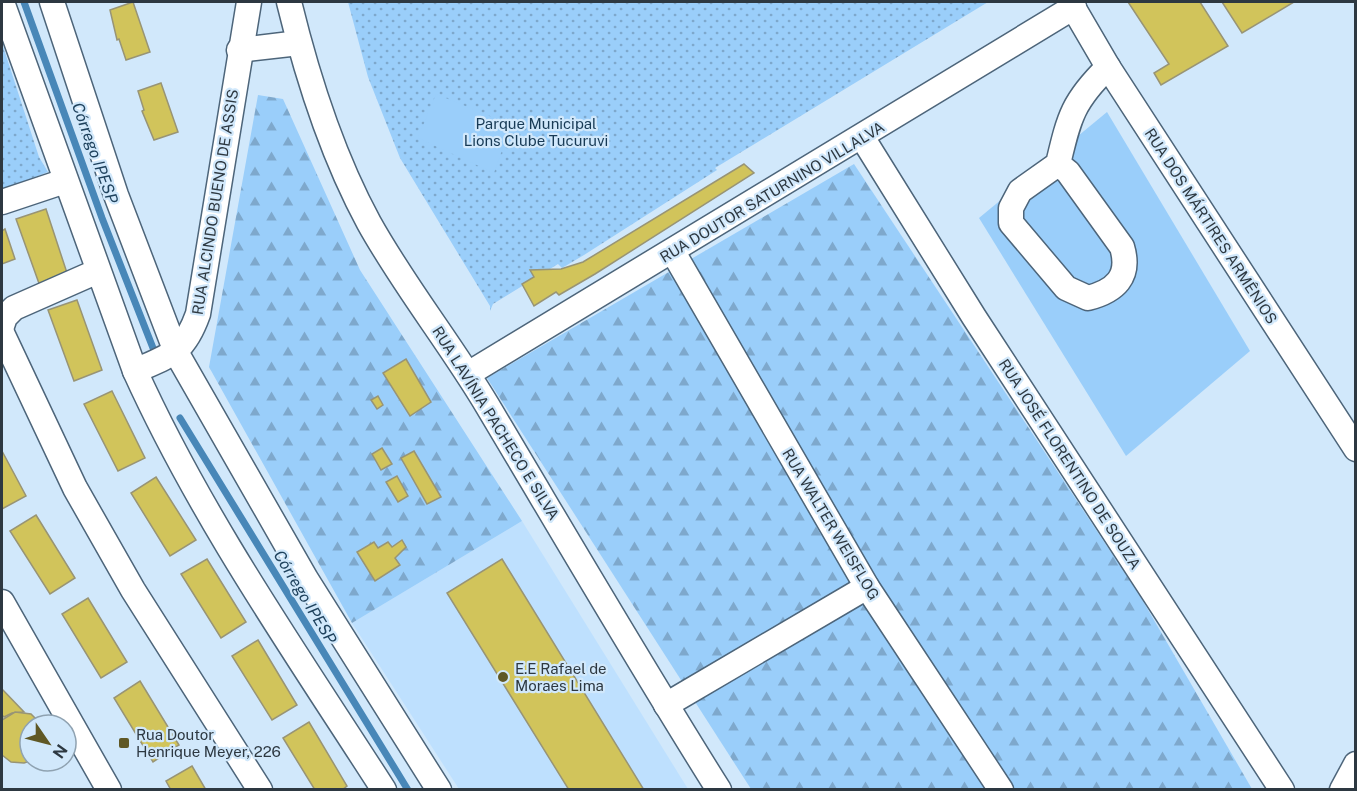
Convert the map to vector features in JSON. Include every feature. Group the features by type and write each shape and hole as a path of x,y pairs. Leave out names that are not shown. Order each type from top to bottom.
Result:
{"street":[{"path":"2,2 98,271 181,468 384,789"},
{"path":"52,2 116,195 173,353 306,579 438,789"},
{"name":"RUA ALCINDO BUENO DE ASSIS","path":"173,353 184,344 198,314 239,50 249,2"},
{"name":"RUA LAVÍNIA PACHECO E SILVA","path":"289,2 299,43 342,166 369,222 468,374 666,705 719,789"},
{"name":"RUA DOS MÁRTIRES ARMÊNIOS","path":"1072,4 1108,67 1356,449"},
{"name":"RUA DOUTOR SATURNINO VILLALVA","path":"468,374 862,137 1072,4"},
{"path":"239,50 299,43"},
{"path":"1058,164 1068,172 1122,247 1125,258 1121,279 1107,293 1088,298 1066,288 1011,223 1011,208 1020,191 1058,164 1070,114 1091,84 1108,67"},
{"name":"RUA JOSÉ FLORENTINO DE SOUZA","path":"862,137 974,317 1282,789"},
{"path":"2,202 65,181"},
{"name":"RUA WALTER WEISFLOG","path":"673,252 867,587 1001,789"},
{"path":"2,326 5,317 14,308 98,271"},
{"path":"2,333 75,488 133,590 260,789"},
{"path":"139,369 173,353"},
{"path":"666,705 867,587"},
{"path":"2,602 109,789"},
{"path":"1342,789 1356,764"}],"shaded area":[{"name":"E.E Rafael de Moraes Lima","path":"522,521 688,789 459,789 352,623"}],"green space":[{"name":"Parque Municipal Lions Clube Tucuruvi","path":"348,2 988,2 715,168 717,170 584,255 562,268 558,264 493,304 490,311 490,306 400,158 368,77"},
{"path":"2,43 39,157 48,172 2,190"},
{"path":"436,94 511,125 494,173 418,138"},
{"path":"258,95 283,99 360,270 522,521 352,623 209,367"},
{"path":"1107,112 1250,351 1126,456 979,218"},
{"path":"854,164 1140,596 1252,789 751,789 487,378"}],"building":[{"path":"133,2 150,52 126,60 119,39 117,40 110,10"},
{"path":"1128,2 1200,2 1228,46 1161,85 1154,73 1169,64"},
{"path":"1222,2 1294,2 1242,33"},
{"path":"161,83 178,132 154,140 142,111 144,110 138,91"},
{"path":"744,164 754,173 595,274 559,295 556,292 534,306 522,284 534,277 530,270 561,269 583,262"},
{"path":"46,209 69,279 41,289 16,219"},
{"path":"5,229 15,259 2,264 2,231"},
{"path":"77,300 102,370 74,381 48,310"},
{"path":"406,359 431,402 410,416 383,373"},
{"path":"112,391 145,458 118,471 84,404"},
{"path":"378,396 383,405 377,409 371,400"},
{"path":"382,448 392,464 381,470 372,454"},
{"path":"2,451 26,496 2,509"},
{"path":"414,451 441,497 427,504 401,458"},
{"path":"397,476 408,496 398,502 386,482"},
{"path":"156,477 196,540 170,556 131,493"},
{"path":"36,515 75,578 50,594 10,531"},
{"path":"402,540 406,547 395,558 400,565 375,581 357,552 374,542 378,548 388,542 392,547"},
{"path":"207,559 246,622 221,638 181,574"},
{"path":"502,559 644,790 569,790 447,593"},
{"path":"88,598 127,662 101,678 62,614"},
{"path":"258,640 297,705 272,720 232,656"},
{"path":"140,681 179,745 153,762 114,698"},
{"path":"2,689 24,712 12,713 4,717 2,715"},
{"path":"15,712 23,713 18,713 18,763 11,762 2,755 2,720"},
{"path":"309,722 347,786 342,790 315,790 283,738"},
{"path":"192,766 206,790 171,790 166,781"}],"waterway":[{"name":"Córrego IPESP","path":"24,2 102,218 153,348"},
{"name":"Córrego IPESP","path":"180,418 408,790"}],"place":[{"name":"E.E Rafael de Moraes Lima","path":"503,677"},
{"name":"Rua Doutor Henrique Meyer, 226","path":"124,743"}]}
